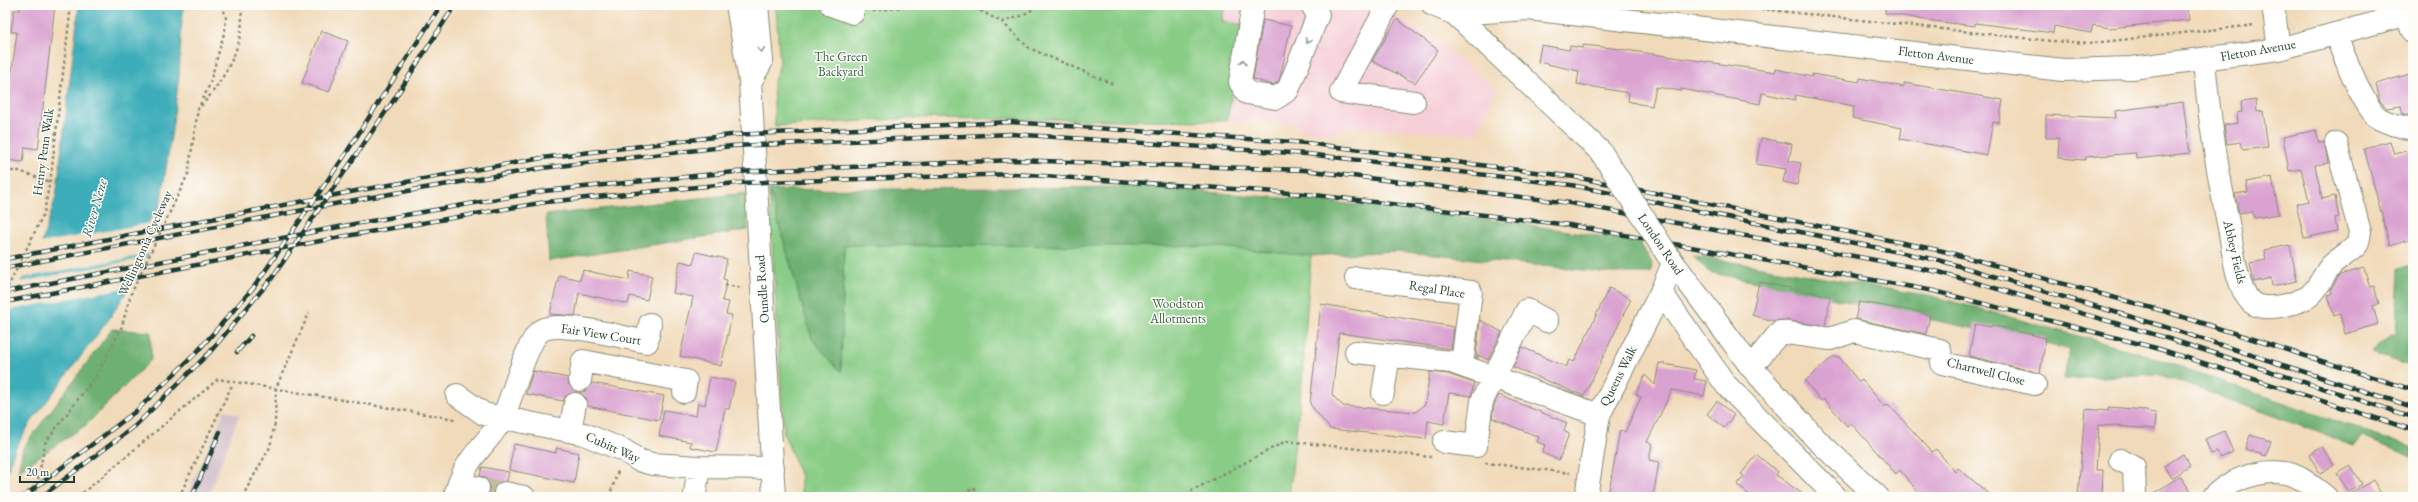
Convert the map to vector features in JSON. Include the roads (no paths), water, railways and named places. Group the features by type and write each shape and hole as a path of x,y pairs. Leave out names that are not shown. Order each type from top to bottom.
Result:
{"street":[{"path":"750,81 762,61 757,5"},
{"path":"831,5 852,14"},
{"path":"1253,5 1240,82 1247,93 1276,98 1288,90 1318,15 1312,5"},
{"path":"1388,5 1341,92 1414,102"},
{"name":"London Road","path":"1434,5 1457,9 1600,152 1670,258 1751,367 1816,439 1878,497"},
{"name":"Fletton Avenue","path":"1457,9 1528,9 2064,70 2132,68 2204,60 2279,49 2335,34 2411,20"},
{"name":"Oundle Road","path":"739,12 750,81 774,497"},
{"path":"2274,13 2279,49"},
{"path":"2335,34 2359,88 2379,119 2403,128 2413,129"},
{"name":"Abbey Fields","path":"2204,60 2209,122 2219,179 2236,263 2243,289 2252,302 2268,307 2289,304 2307,297 2315,290 2331,266 2357,245 2360,232 2336,142"},
{"name":"Queens Walk","path":"1586,497 1599,415 1661,292 1670,258"},
{"name":"Regal Place","path":"1356,278 1471,292 1462,365"},
{"path":"1661,292 1726,385 1836,497"},
{"path":"1439,450 1476,446 1482,402 1527,310 1547,321"},
{"name":"Fair View Court","path":"494,416 510,398 528,350 534,338 542,330 552,326 569,327 647,342 650,324"},
{"name":"Chartwell Close","path":"1751,367 1780,332 1830,339 1854,331 1940,350 1942,363 2035,384"},
{"path":"1356,352 1451,362 1496,376 1599,415"},
{"path":"1383,393 1389,355"},
{"path":"580,380 583,361 686,381 684,392"},
{"path":"457,395 494,416 467,466 464,490"},
{"path":"570,431 575,404"},
{"name":"Cubitt Way","path":"494,416 584,434 625,451 638,460 652,464 699,467 773,468"},
{"path":"2135,463 2135,497"},
{"path":"695,493 699,467"},
{"path":"2214,497 2220,490 2241,478 2261,473 2284,474 2302,479 2326,497"}],"water":[{"name":"River Nene","path":"79,5 185,5 182,18 179,77 171,137 160,206 149,221 148,258 109,319 31,422 14,451 5,478 5,312 41,245 56,197"}],"tunnel":[{"path":"478,488 505,493"}],"railway":[{"path":"23,497 136,411 196,353 254,287 343,158 441,5"},
{"path":"41,497 135,426 210,352 272,278 393,101 455,5"},
{"path":"5,259 361,190 542,158 731,135 1010,122 1306,143 1575,177 1943,251 2167,312 2413,390"},
{"path":"5,268 355,200 542,168 732,146 1011,134 1307,154 1571,185 1942,261 2162,326 2413,407"},
{"path":"5,292 354,224 544,191 735,172 1014,160 1304,170 1570,203 1939,272 2160,336 2413,417"},
{"path":"5,302 346,236 546,202 737,183 1015,174 1306,194 1569,225 1934,291 2156,348 2413,430"},
{"path":"237,352 251,336"},
{"path":"192,497 220,432"}],"park label":[{"name":"The Green Backyard","path":"841,64"},
{"name":"Woodston Allotments","path":"1178,310"}]}
